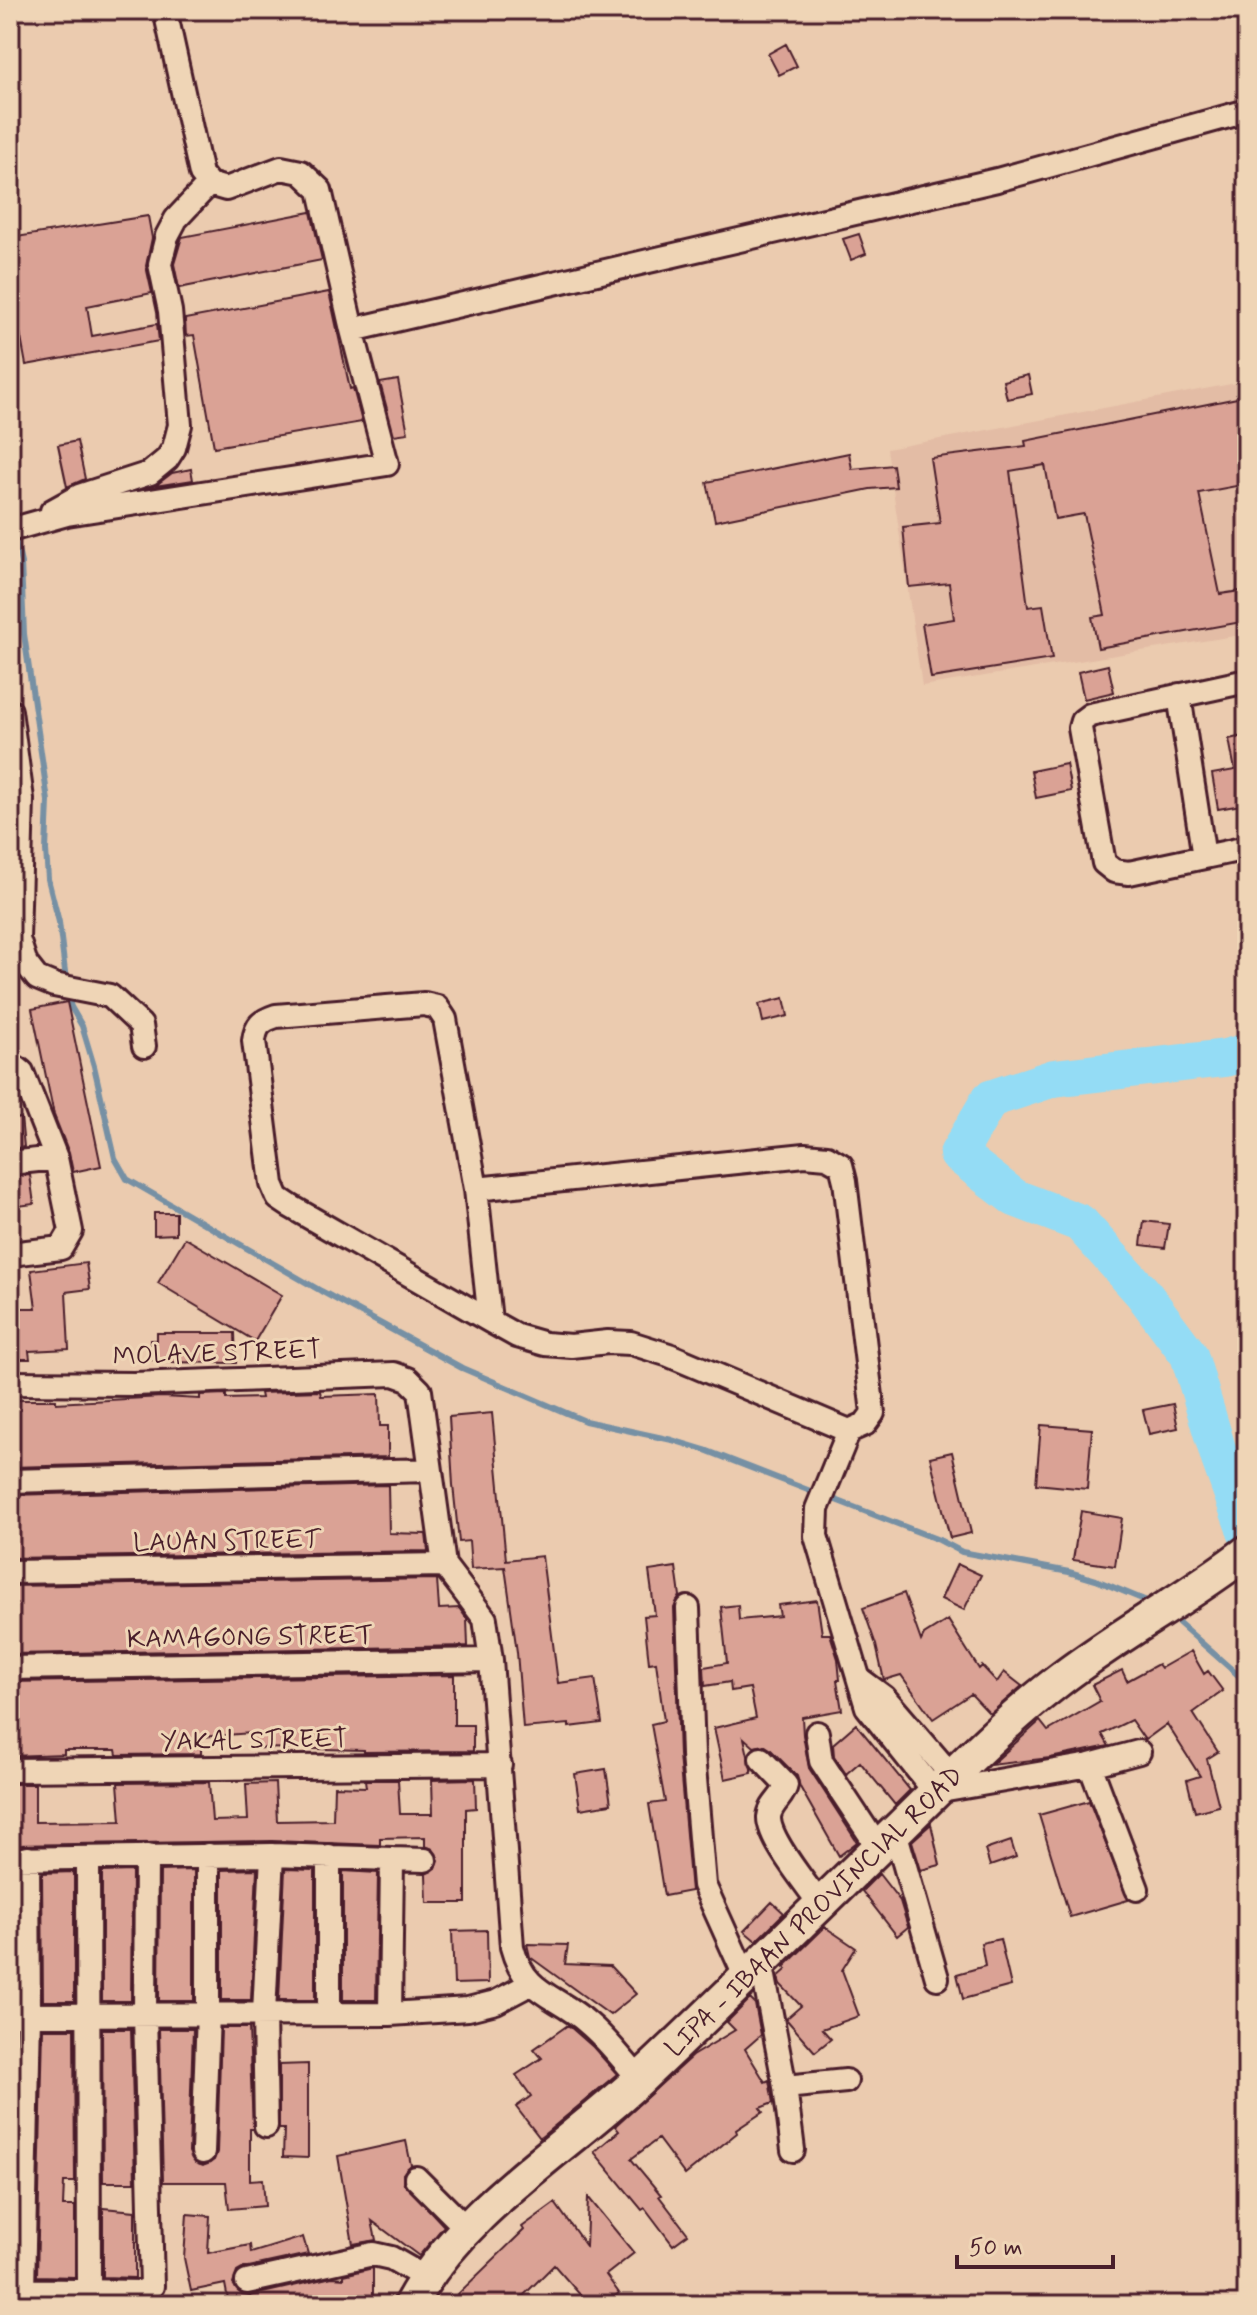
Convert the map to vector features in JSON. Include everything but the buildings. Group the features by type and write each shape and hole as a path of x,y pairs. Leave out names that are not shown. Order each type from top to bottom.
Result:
{"main road":[{"name":"LIPA - IBAAN PROVINCIAL ROAD","path":"416,2298 489,2207 640,2079 944,1784 1052,1685 1236,1560"}],"street":[{"path":"14,528 67,514 387,464 320,190 301,172 281,168 226,189 209,184 201,174 165,10"},
{"path":"352,330 997,180 1247,111"},
{"path":"14,528 79,496 150,473 167,459 174,448 180,425 170,311 160,264 167,236 176,219 209,184"},
{"path":"1247,681 1090,715 1082,721 1080,728 1104,863 1114,871 1129,873 1247,848"},
{"path":"1179,695 1204,857"},
{"path":"10,711 22,799 18,939 26,964 37,978 54,985 110,996 141,1025 144,1046"},
{"path":"490,1321 476,1189 445,1019 437,1007 424,1004 276,1016 261,1021 255,1029 254,1041 272,1184 278,1198 490,1321 517,1336 545,1344 571,1346 631,1343 669,1355 849,1431"},
{"path":"10,1069 17,1068 22,1072 56,1158 71,1231 61,1248 10,1254"},
{"path":"476,1189 805,1155 827,1157 841,1165 873,1413 865,1424 849,1431 819,1505 816,1536 867,1707 944,1784 1090,1765 1139,1752"},
{"path":"10,1163 56,1158"},
{"name":"MOLAVE STREET","path":"10,1383 134,1384 394,1374 408,1379 420,1391 430,1470"},
{"path":"10,1481 430,1470 444,1565 485,1619 500,1765 512,1947 518,1967 530,1984 588,2022 640,2079"},
{"name":"LAUAN STREET","path":"10,1572 444,1565"},
{"path":"688,1608 693,1755 704,1885 753,1968 785,2087 793,2150"},
{"name":"KAMAGONG STREET","path":"10,1668 491,1660"},
{"path":"817,1733 821,1761 887,1839 937,1978"},
{"path":"761,1759 786,1785 786,1790 771,1808 768,1821 779,1845 820,1904"},
{"name":"YAKAL STREET","path":"10,1770 500,1765"},
{"path":"1090,1765 1137,1889"},
{"path":"203,2152 208,2013 208,1855"},
{"path":"146,1856 145,2014 152,2286 142,2292 16,2290 19,1859 88,1858 146,1856 208,1855 272,1855 425,1860"},
{"path":"266,2126 264,2013 272,1855"},
{"path":"329,1856 329,2013"},
{"path":"88,1858 89,2290"},
{"path":"390,2014 392,1859"},
{"path":"20,2015 390,2014 468,2009 496,2002 530,1984"},
{"path":"785,2087 846,2081"},
{"path":"416,2178 468,2230"},
{"path":"247,2282 373,2254 391,2258 416,2298"}],"shaded area":[{"path":"1247,381 1247,634 922,686 887,449"}],"waterway":[{"path":"14,534 21,563 24,634 48,801 48,879 59,922 66,980"},
{"path":"67,993 82,1026 94,1066 115,1158 127,1179 462,1368 585,1421 705,1450 818,1494"},
{"path":"1247,1052 1225,1058 1054,1078 990,1099 958,1154 1015,1198 1080,1223 1142,1292 1189,1355 1220,1459 1247,1534"},
{"path":"828,1497 962,1552 1069,1572 1154,1604"},
{"path":"1170,1615 1247,1683"}]}
